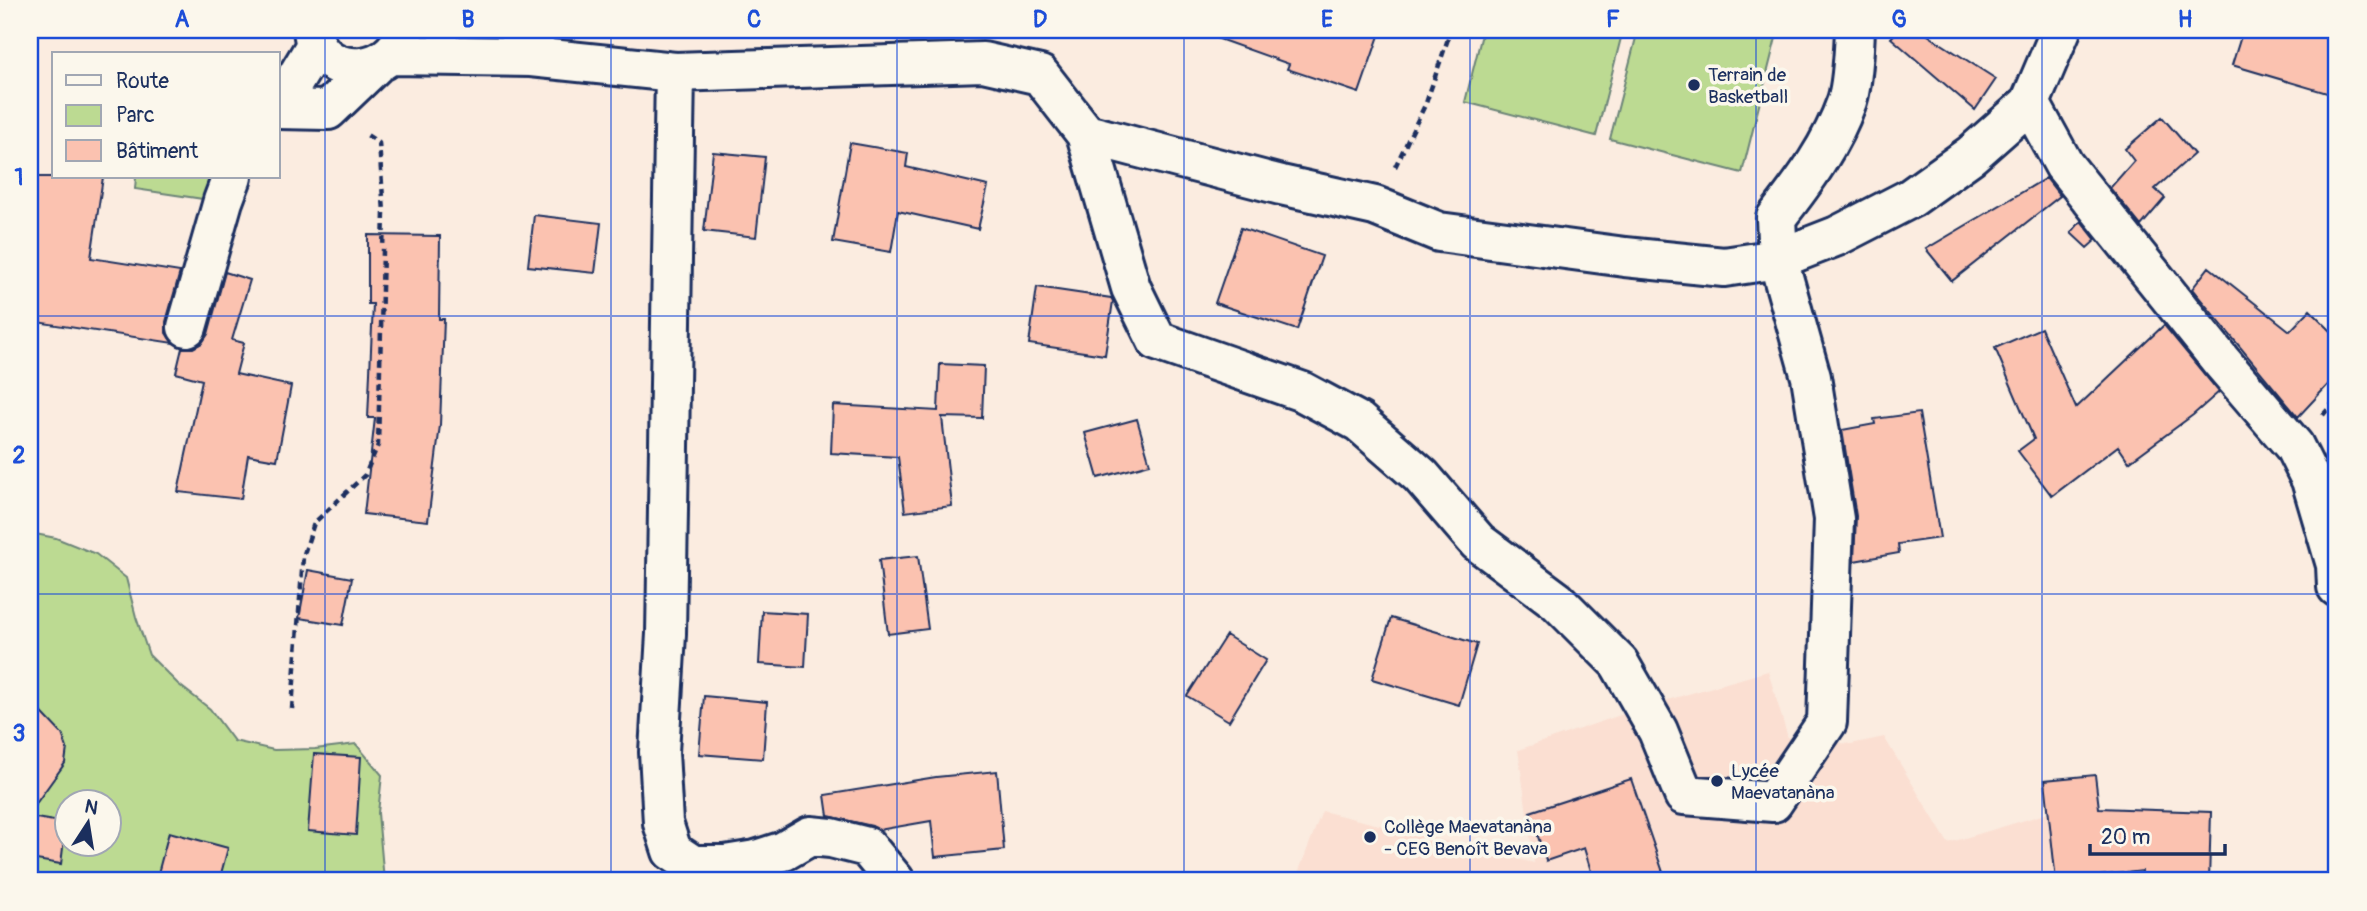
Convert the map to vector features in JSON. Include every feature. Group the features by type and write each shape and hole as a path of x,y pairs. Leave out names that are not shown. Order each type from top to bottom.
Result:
{"street":[{"path":"459,30 531,57"},
{"path":"315,37 327,58 342,66 359,68 390,50 531,57 675,72 983,62 1040,75 1086,134 1131,288 1157,341 1303,392 1359,422 1421,476 1478,542 1557,601 1619,663 1658,731 1684,795 1773,802 1828,722 1834,519 1811,377 1778,259 1776,218 1807,179 1828,146 1848,98 1855,30"},
{"path":"1086,134 1280,185 1376,206 1438,232 1724,267 1778,259 1837,236 1911,198 1972,155 2030,103 2061,30"},
{"path":"280,104 315,37"},
{"path":"280,108 328,110 390,50"},
{"path":"675,72 666,634 659,752 663,823 672,851 692,864 725,865 756,860 785,851 810,836 867,847 895,881"},
{"path":"2030,103 2064,165 2294,446 2311,480 2336,565 2337,587"},
{"path":"187,327 232,178"}],"path":[{"path":"1376,206 1426,103 1451,30"},
{"path":"292,709 303,557 314,523 365,475 378,445 384,212 379,143 328,110"}],"shaded area":[{"name":"Lycée Maevatanàna","path":"1768,671 1788,738 1851,744 1884,737 1948,843 2055,811 2079,881 1295,881 1322,811 1534,863 1518,750 1650,705"}],"green space":[{"path":"1483,30 1623,30 1596,136 1465,102"},
{"name":"Terrain de Basketball","path":"1638,30 1778,30 1742,173 1610,139"},
{"path":"136,178 213,178 210,200 135,189"},
{"path":"30,533 56,538 96,554 126,578 149,655 178,684 210,709 234,741 274,750 356,744 382,775 378,813 384,881 30,881"}],"building":[{"path":"1209,30 1381,30 1359,93 1287,69 1289,64 1208,35"},
{"path":"1898,30 1920,30 1996,79 1975,110 1891,38"},
{"path":"2243,30 2337,30 2337,96 2232,65"},
{"path":"2162,117 2194,154 2155,189 2165,198 2141,226 2110,188 2134,161 2125,149"},
{"path":"850,143 908,153 906,167 988,186 978,229 898,211 891,252 833,242"},
{"path":"713,152 765,157 756,237 704,231"},
{"path":"30,177 103,178 91,258 180,272 166,322 166,333 173,343 30,321"},
{"path":"2046,178 2060,196 1952,281 1926,249"},
{"path":"534,215 601,223 595,273 528,266"},
{"path":"2081,221 2096,240 2087,248 2071,233"},
{"path":"1241,228 1322,256 1297,330 1215,303"},
{"path":"368,235 440,236 439,319 444,319 440,425 428,521 364,514 375,418 368,418 373,304 368,304"},
{"path":"2209,267 2290,331 2310,310 2337,337 2337,375 2298,417 2192,289"},
{"path":"225,272 250,280 232,340 244,343 236,374 291,386 277,460 248,455 241,499 178,492 202,380 176,373 182,348 193,348 202,343 208,334"},
{"path":"1037,287 1111,298 1113,301 1105,355 1029,344"},
{"path":"2164,325 2219,392 2193,415 2129,462 2118,446 2052,496 2018,451 2034,439 1995,348 2041,328 2076,408"},
{"path":"940,364 984,366 982,418 942,417 952,506 905,512 898,457 831,453 833,405 938,411"},
{"path":"1919,413 1940,538 1898,544 1899,553 1854,561 1856,516 1842,430 1875,424 1874,419"},
{"path":"1137,419 1150,464 1098,478 1085,433"},
{"path":"918,556 928,629 888,634 879,560"},
{"path":"308,570 352,578 343,625 299,618"},
{"path":"762,611 808,614 805,667 759,664"},
{"path":"1391,618 1477,644 1459,705 1372,679"},
{"path":"1226,635 1266,660 1229,721 1187,696"},
{"path":"704,696 767,702 763,759 699,754"},
{"path":"30,700 62,734 67,748 65,763 30,812"},
{"path":"314,754 361,757 356,835 308,831"},
{"path":"997,771 1004,850 935,857 931,821 879,830 828,816 825,795 936,777"},
{"path":"2095,775 2099,808 2211,812 2209,881 2142,881 2142,871 2056,881 2045,780"},
{"path":"1631,779 1666,881 1594,881 1584,848 1546,861 1530,812"},
{"path":"30,817 52,821 52,858 62,858 61,864 30,859"},
{"path":"169,832 228,848 219,881 156,881"}],"place":[{"name":"Terrain de Basketball","path":"1694,85"},
{"name":"Lycée Maevatanàna","path":"1717,781"},
{"name":"Collège Maevatanàna - CEG Benoît Bevava","path":"1370,837"}]}
